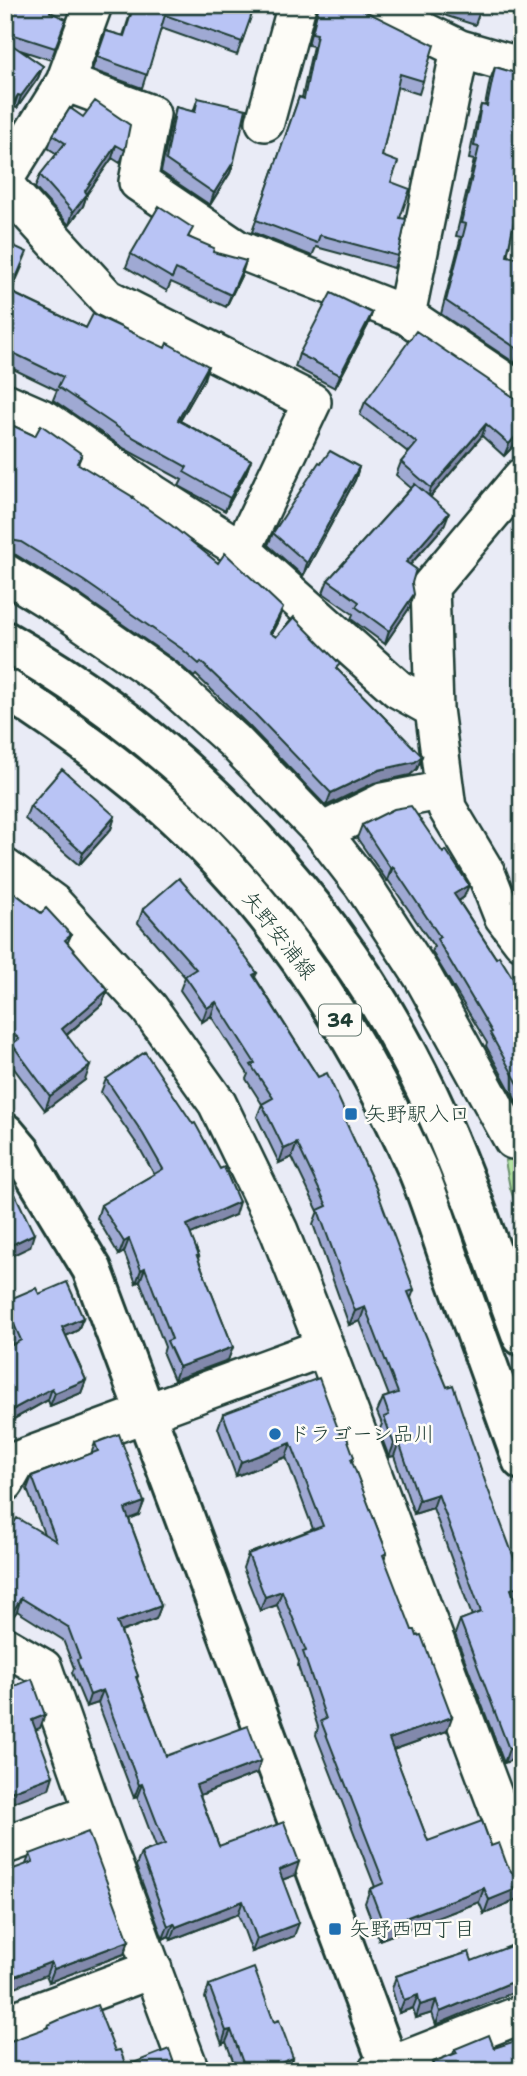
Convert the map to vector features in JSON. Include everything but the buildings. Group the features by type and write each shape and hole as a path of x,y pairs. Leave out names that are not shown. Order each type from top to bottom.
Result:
{"main road":[{"name":"矢野安浦線","path":"5,641 82,689 136,729 187,773 236,819 323,921 368,987 428,1093 455,1154 522,1336"},
{"name":"矢野安浦線","path":"5,688 111,761 160,803 250,895 327,998 391,1111 417,1169 522,1460"},
{"path":"5,1133 20,1152 92,1269 386,2069"}],"street":[{"path":"5,178 65,82 93,5"},
{"path":"265,122 297,5"},
{"path":"370,5 460,49 522,67"},
{"path":"406,316 460,49"},
{"path":"65,82 151,114 138,182 237,249 406,316 522,393"},
{"path":"5,186 107,298 312,402 243,550"},
{"path":"5,402 46,420 155,495 243,550 398,689 434,709"},
{"path":"522,477 430,587 434,709 447,808 486,873 503,916 522,941"},
{"path":"5,573 67,611 164,679 234,741 322,832 363,885 423,977 513,1140 522,1138"},
{"path":"322,832 383,802 444,790"},
{"path":"5,868 53,904 149,1008 217,1103 279,1231 522,1872"},
{"path":"486,873 522,909"},
{"path":"5,1483 18,1460 325,1347"},
{"path":"5,1646 43,1668 190,2071"},
{"path":"5,1845 94,1813"},
{"path":"5,2024 153,1969"},
{"path":"386,2069 522,2014"}],"green space":[{"path":"522,1156 522,1221 510,1188 505,1161"}],"place":[{"name":"矢野駅入口","path":"351,1114"},
{"name":"ドラゴーン品川","path":"275,1434"},
{"name":"矢野西四丁目","path":"335,1929"}]}
